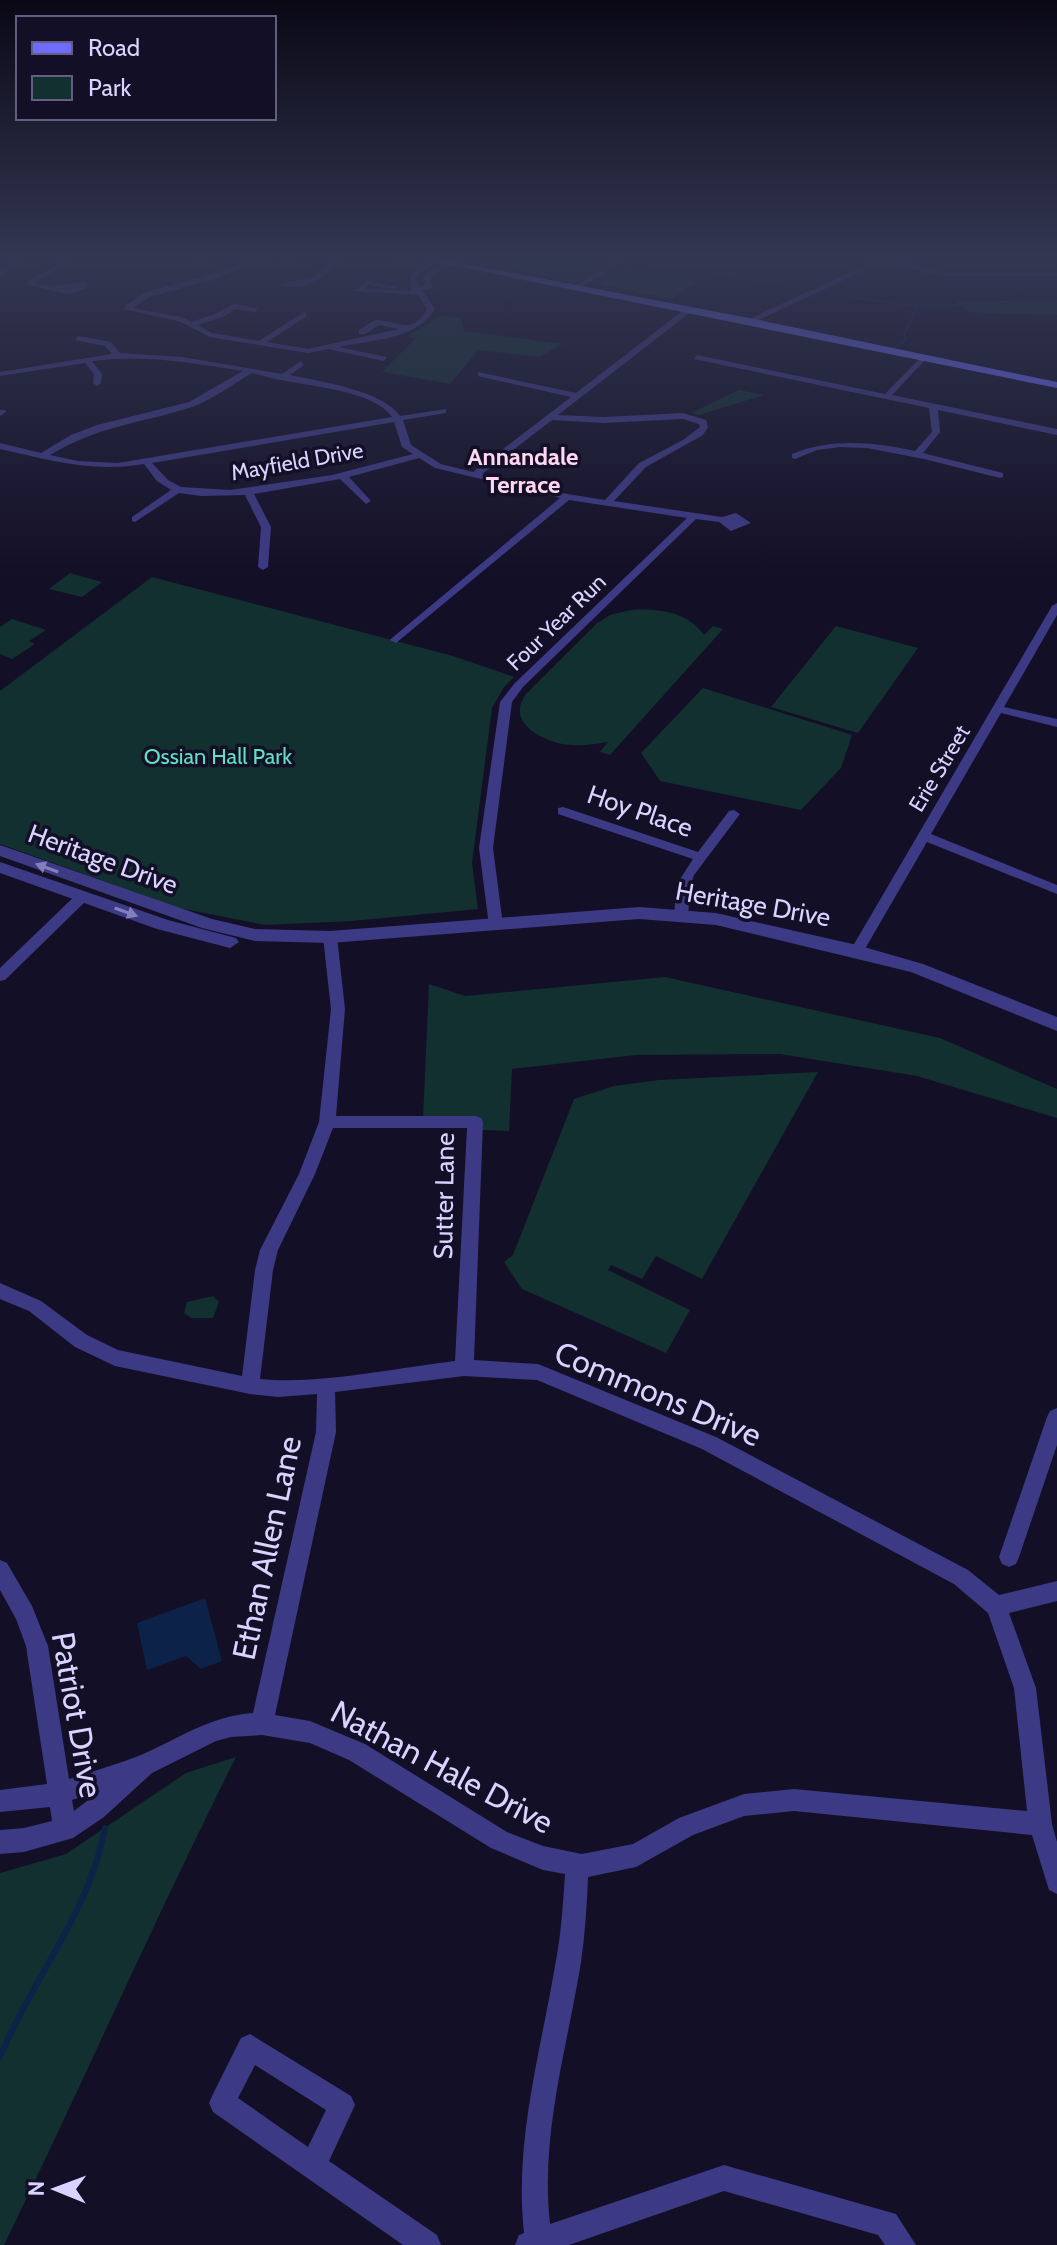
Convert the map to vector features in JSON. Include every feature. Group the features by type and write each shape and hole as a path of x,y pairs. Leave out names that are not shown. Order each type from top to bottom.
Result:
{"main road":[{"path":"951,363 1057,385"}],"street":[{"path":"0,374 70,363"},
{"path":"89,363 98,374 97,383"},
{"path":"203,363 363,395 388,407 398,418 404,442 417,456 438,466 567,497 722,520"},
{"path":"281,378 301,363"},
{"path":"474,475 622,363"},
{"path":"725,363 1057,432"},
{"path":"887,396 918,363"},
{"path":"42,456 74,437 100,427 192,404 249,371"},
{"path":"481,374 579,396"},
{"path":"916,456 936,432 933,406"},
{"path":"0,446 92,466 147,462 443,411"},
{"path":"549,417 604,420 683,416 703,422 704,427 698,435 651,459 632,473 608,503"},
{"path":"795,456 811,448 840,444 871,446 1000,475"},
{"name":"Mayfield Drive","path":"177,490 215,494 248,492 417,456"},
{"path":"135,519 177,490 158,479 147,462"},
{"path":"341,474 366,501"},
{"path":"248,492 266,527 263,567"},
{"path":"396,640 567,497"},
{"name":"Four Year Run","path":"496,925 486,848 506,702 519,685 694,516"},
{"name":"Erie Street","path":"857,951 1057,606"},
{"path":"997,709 1057,723"},
{"name":"Hoy Place","path":"563,811 701,857"},
{"path":"681,914 684,884 734,814"},
{"path":"922,835 1057,890"},
{"name":"Heritage Drive","path":"0,850 89,891"},
{"name":"Heritage Drive","path":"0,867 231,931 279,938 330,937 639,913 681,914 731,922 857,951 962,984 1057,1024"},
{"path":"0,976 89,891"},
{"path":"250,1386 269,1250 307,1174 327,1122 338,1009 330,937"},
{"name":"Sutter Lane","path":"327,1122 475,1122 464,1368"},
{"name":"Commons Drive","path":"0,1291 35,1306 81,1341 115,1358 250,1386 278,1389 326,1385 464,1368 538,1372 694,1437 961,1577 996,1606"},
{"name":"Ethan Allen Lane","path":"262,1724 326,1432 326,1385"},
{"path":"1009,1557 1057,1417"},
{"name":"Patriot Drive","path":"0,1570 25,1613 37,1646 65,1830"},
{"path":"1057,1591 996,1606 1025,1688 1040,1824 1057,1882"},
{"name":"Nathan Hale Drive","path":"0,1801 59,1793 144,1765 213,1731 231,1726 262,1724 310,1732 341,1743 499,1840 543,1858 577,1865 600,1865 636,1855 687,1826 744,1805 769,1801 794,1800 1040,1824"},
{"name":"Nathan Hale Drive","path":"0,1842 36,1839 65,1830 107,1802 144,1765"},
{"path":"577,1865 567,1975 538,2112 535,2244 724,2178 886,2224 902,2245"},
{"path":"312,2167 342,2105 250,2047 222,2103 312,2167 427,2245"}],"green space":[{"path":"391,363 467,363 450,384 382,372"},
{"path":"739,390 764,395 699,415 691,413"},
{"path":"70,573 102,582 82,597 49,589"},
{"name":"Ossian Hall Park","path":"152,577 453,656 514,677 492,708 472,863 478,909 352,921 265,925 179,908 0,844 0,691"},
{"path":"631,610 652,610 681,616 704,635 713,626 723,629 610,755 600,752 608,742 570,745 549,740 530,730 520,714 526,694 597,623 610,615"},
{"path":"12,619 46,630 29,641 35,644 12,659 0,654 0,627"},
{"path":"836,626 918,648 858,733 771,707"},
{"path":"703,688 852,735 841,768 801,810 660,781 641,753"},
{"path":"665,977 940,1038 1057,1089 1057,1118 917,1076 780,1054 636,1055 512,1069 509,1131 483,1130 472,1119 423,1119 429,984 465,996"},
{"path":"818,1072 702,1279 656,1256 642,1279 611,1265 608,1270 690,1310 666,1353 522,1289 504,1262 513,1255 574,1099 614,1086 659,1080"},
{"path":"213,1296 219,1302 213,1318 191,1318 184,1313 187,1302"},
{"path":"236,1757 4,2245 0,2245 0,1873 66,1854 186,1773"}],"water":[{"path":"205,1598 222,1661 201,1669 186,1656 147,1670 137,1623"}],"waterway":[{"path":"0,2057 74,1917 87,1888 105,1828"}],"district":[{"name":"Annandale Terrace","path":"523,471"}]}
